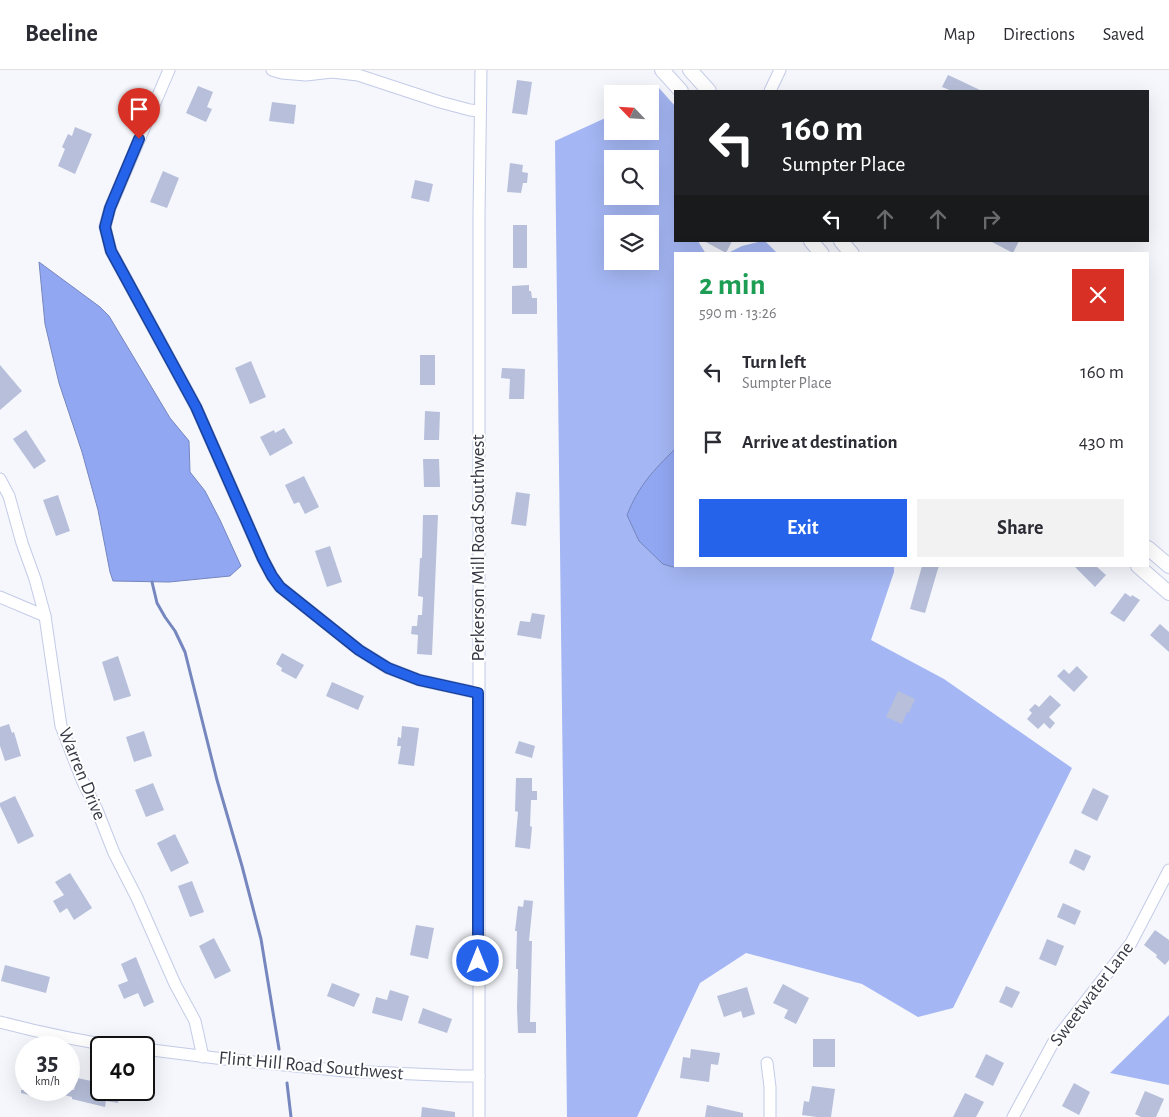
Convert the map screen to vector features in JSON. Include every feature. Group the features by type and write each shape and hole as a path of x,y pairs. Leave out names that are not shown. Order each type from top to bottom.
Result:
{"main road":[{"path":"662,70 680,90"},
{"path":"690,70 708,90"},
{"path":"812,242 820,252"},
{"path":"842,242 850,252"},
{"path":"1149,549 1169,566"},
{"path":"1139,567 1169,593"}],"street":[{"path":"169,70 110,208 105,227 111,251 196,407 263,559 280,587 373,660 419,680 478,693"},
{"path":"272,70 282,73 306,75 332,72 358,75 440,102 480,111"},
{"name":"Perkerson Mill Road Southwest","path":"479,1117 478,693 481,70"},
{"path":"770,90 780,70"},
{"name":"Warren Drive","path":"0,479 9,496 44,616 61,726 114,853 137,898 175,984 195,1021 203,1057"},
{"path":"0,597 44,616"},
{"name":"Sweetwater Lane","path":"1013,1117 1053,1043 1132,942 1169,870"},
{"path":"0,1022 90,1042"},
{"name":"Flint Hill Road Southwest","path":"155,1050 345,1071 479,1076"},
{"path":"767,1063 770,1087 770,1117"}],"shaded area":[{"path":"659,88 674,105 674,242 699,242 705,252 674,252 674,567 894,567 894,572 871,640 944,679 1072,768 953,1008 918,1017 862,984 746,953 700,983 637,1117 567,1117 555,141 604,119 604,140 659,140"},
{"path":"766,242 776,252 730,252 742,246"},
{"path":"39,262 100,307 109,316 170,418 189,441 190,472 205,491 241,566 230,576 169,582 113,581 98,510 82,452 59,383 45,324"},
{"path":"674,450 673,567 663,564 639,541 627,515 636,495 660,464"},
{"path":"1169,1015 1169,1085 1110,1073"}],"building":[{"path":"948,75 980,90 950,90 942,87"},
{"path":"517,80 532,82 527,115 512,113"},
{"path":"198,86 213,92 207,107 212,109 206,122 186,113"},
{"path":"272,102 296,105 294,124 269,121"},
{"path":"75,127 92,134 75,174 58,166 65,149 62,147 68,134 72,136"},
{"path":"510,163 523,165 522,172 528,173 527,183 523,183 521,193 507,192"},
{"path":"163,171 179,178 167,208 150,202"},
{"path":"415,180 433,184 429,202 411,198"},
{"path":"513,225 527,225 527,268 513,268"},
{"path":"706,242 732,242 726,252"},
{"path":"992,242 1018,242 1014,252"},
{"path":"529,285 532,298 537,298 537,314 512,314 512,286"},
{"path":"420,355 435,355 435,385 420,385"},
{"path":"251,361 266,397 250,404 235,368"},
{"path":"0,365 22,391 0,410"},
{"path":"502,368 525,369 524,399 509,399 510,379 501,378"},
{"path":"425,411 440,412 439,440 424,440"},
{"path":"284,428 293,443 270,456 260,437 274,430 275,433"},
{"path":"26,430 46,461 34,469 13,439"},
{"path":"423,459 439,459 440,487 424,487"},
{"path":"304,476 319,507 305,514 299,502 294,504 285,485"},
{"path":"516,492 530,494 526,526 511,524"},
{"path":"58,495 70,531 56,536 43,500"},
{"path":"423,515 438,515 432,655 417,654 418,635 411,634 412,626 417,626 418,615 422,615 423,597 418,596 420,558 422,558"},
{"path":"330,546 342,582 327,587 315,551"},
{"path":"922,567 939,567 925,613 910,609"},
{"path":"1075,567 1097,567 1106,575 1095,587"},
{"path":"1125,593 1140,600 1124,622 1110,613"},
{"path":"532,613 545,615 541,639 517,635 520,621 530,622"},
{"path":"1160,624 1169,632 1169,652 1150,635"},
{"path":"282,653 304,665 296,679 281,671 282,668 276,664"},
{"path":"118,656 131,696 114,701 102,662"},
{"path":"1077,666 1088,677 1074,692 1057,676 1064,669 1069,674"},
{"path":"332,682 364,696 358,710 326,696"},
{"path":"898,691 915,699 902,724 886,717"},
{"path":"1050,695 1061,705 1049,717 1055,723 1050,729 1044,723 1038,729 1027,719 1032,713 1029,710 1035,704 1039,707"},
{"path":"9,724 12,733 14,732 21,756 5,761 0,746 0,727"},
{"path":"402,726 419,728 414,766 398,764 401,746 397,746 398,737 401,738"},
{"path":"144,731 152,756 134,762 126,737"},
{"path":"519,741 535,746 532,758 515,753"},
{"path":"516,778 532,778 532,791 537,791 537,800 531,800 530,826 532,827 530,849 515,847 518,812 515,811"},
{"path":"153,783 164,810 146,817 135,790"},
{"path":"1093,788 1109,796 1097,821 1081,813"},
{"path":"15,796 34,836 18,844 0,806 0,803"},
{"path":"175,834 189,863 171,872 157,843"},
{"path":"1075,849 1091,856 1084,871 1069,863"},
{"path":"70,873 92,908 74,920 67,908 60,913 53,901 64,895 55,882"},
{"path":"192,881 204,912 190,917 178,886"},
{"path":"524,900 533,901 529,941 532,941 530,1022 536,1022 536,1033 518,1033 517,931 515,931 518,906 523,907"},
{"path":"1063,903 1081,911 1075,925 1057,917"},
{"path":"416,925 434,928 428,959 410,955"},
{"path":"1155,930 1169,940 1169,960 1165,965 1156,957 1157,955 1144,945"},
{"path":"214,938 231,971 215,979 199,946"},
{"path":"1047,939 1064,946 1056,966 1039,959"},
{"path":"136,957 154,1002 144,1007 138,993 124,999 118,985 128,981 121,964"},
{"path":"5,965 50,977 46,993 1,981"},
{"path":"332,983 360,994 354,1007 327,996"},
{"path":"783,984 809,998 796,1024 784,1018 788,1010 773,1003"},
{"path":"1006,986 1020,992 1012,1008 999,1002"},
{"path":"747,987 755,1014 743,1018 741,1011 724,1017 717,996"},
{"path":"390,990 409,996 402,1021 372,1013 376,997 387,1000"},
{"path":"423,1008 452,1019 447,1033 418,1023"},
{"path":"813,1039 835,1039 835,1067 813,1067"},
{"path":"691,1049 720,1053 718,1065 711,1064 709,1082 680,1078 683,1057 690,1058"},
{"path":"986,1054 1004,1063 993,1086 975,1077"},
{"path":"80,1079 90,1081 90,1101 106,1101 105,1107 80,1101"},
{"path":"1074,1083 1090,1092 1079,1115 1062,1106"},
{"path":"812,1086 835,1089 831,1117 802,1115 804,1101 809,1102"},
{"path":"1145,1091 1164,1099 1156,1117 1141,1117 1135,1114"},
{"path":"965,1093 984,1102 976,1117 953,1117"},
{"path":"707,1105 743,1113 743,1117 705,1117"},
{"path":"422,1107 455,1112 455,1117 421,1117"}],"waterway":[{"path":"152,582 157,603 175,631 185,652 217,780 261,939 279,1049"},
{"path":"287,1083 291,1117"}],"route":[{"path":"139,139 110,208 105,227 111,251 196,407 272,576 280,587 373,660 403,675 478,693 478,961"}]}
